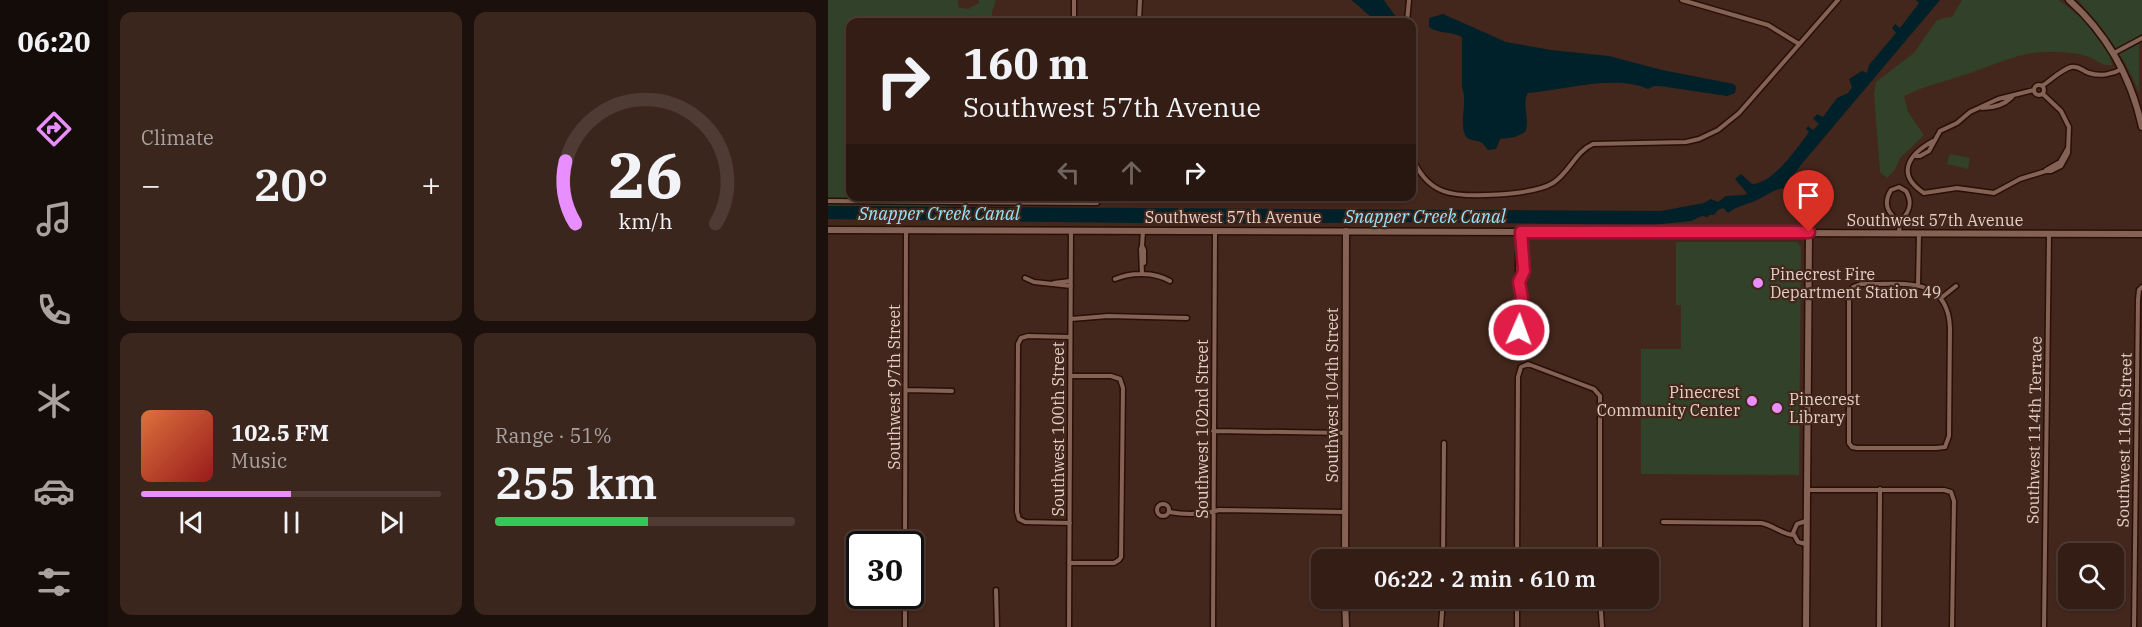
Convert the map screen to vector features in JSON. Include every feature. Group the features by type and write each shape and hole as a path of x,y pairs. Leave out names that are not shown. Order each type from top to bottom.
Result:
{"main road":[{"path":"2069,0 2099,31 2114,53 2133,95 2142,127"},
{"name":"Southwest 57th Avenue","path":"828,230 1346,231 1521,236 1809,232 2142,234"},
{"name":"Southwest 104th Street","path":"1345,549 1346,231"},
{"path":"1806,627 1809,232"},
{"path":"1344,627 1345,609"}],"street":[{"path":"1074,0 1074,18"},
{"path":"1139,18 1140,0"},
{"path":"1407,18 1409,0"},
{"path":"1682,0 1768,25 1799,44"},
{"path":"1416,165 1423,177 1435,187 1447,192 1478,195 1539,189 1560,178 1591,145 1686,142 1699,139 1719,130 1739,113 1838,0"},
{"path":"2114,53 2142,38"},
{"path":"2042,86 2043,94 2066,118 2070,131 2066,160 2061,166 2051,171 2020,178 1994,193 1957,188 1927,193 1914,184 1908,174 1909,160 1929,151 1942,129 1953,125 1968,113 1998,99 2034,90 2037,85 2042,86 2071,67 2079,67 2091,74 2114,73 2122,69"},
{"path":"2034,90 2038,95 2043,94"},
{"path":"1906,191 1914,184"},
{"path":"1899,234 1900,221 1910,206 1906,191 1895,187 1886,199 1888,211 1900,221"},
{"path":"828,201 846,201"},
{"path":"1040,201 1097,203"},
{"name":"Southwest 97th Street","path":"905,531 906,230"},
{"name":"Southwest 102nd Street","path":"1213,627 1215,230"},
{"name":"Southwest 100th Street","path":"1069,627 1071,231"},
{"path":"1142,274 1140,249 1143,231"},
{"path":"1918,285 1919,234"},
{"name":"Southwest 114th Terrace","path":"2044,627 2049,234"},
{"path":"1521,236 1517,270 1528,323 1524,329 1519,330 1514,325 1514,319 1522,298"},
{"path":"1115,279 1142,274 1161,275 1170,281"},
{"path":"1025,278 1034,282 1071,284"},
{"path":"1861,284 1918,285 1926,287 1941,298 1948,310 1950,322 1947,445 1936,448 1852,447 1848,438 1849,296 1851,289 1861,284"},
{"path":"1941,298 1956,286"},
{"name":"Southwest 116th Street","path":"2134,627 2141,289"},
{"path":"1071,317 1166,316 1187,318"},
{"path":"1070,337 1028,336 1021,338 1018,347 1017,512 1020,520 1027,522 1070,523"},
{"path":"1517,549 1518,377 1521,367 1526,364 1533,364 1594,389 1600,396 1600,549"},
{"path":"1069,563 1111,563 1119,560 1122,552 1123,399 1123,385 1120,380 1111,376 1070,376"},
{"path":"906,390 952,391"},
{"path":"1214,431 1345,433"},
{"path":"1443,549 1444,443"},
{"path":"1807,490 1880,489 1952,492 1954,501 1952,627"},
{"path":"1878,627 1880,489"},
{"path":"1169,512 1197,515 1219,510 1345,512"},
{"path":"1793,532 1800,522 1806,521"},
{"path":"1664,522 1761,523 1793,532 1798,542 1806,544"},
{"path":"996,590 997,627"},
{"path":"905,609 905,627"},
{"path":"1442,609 1442,627"},
{"path":"1517,609 1517,627"},
{"path":"1601,609 1602,627"}],"green space":[{"path":"828,0 958,0 958,7 968,9 979,3 979,0 996,0 992,18 846,18 846,201 948,201 948,207 828,205"},
{"path":"1962,0 2059,0 2083,19 2109,54 2112,65 2105,65 2090,57 2074,53 2032,53 2011,58 1904,96 1908,112 1924,135 1900,158 1895,170 1887,178 1880,172 1874,94 1876,82 1914,53 1936,21 1952,17"},
{"path":"2078,0 2142,0 2142,34 2139,35 2139,92 2113,43"},
{"path":"1951,154 1970,158 1968,169 1947,164"},
{"path":"1676,242 1797,242 1801,247 1799,475 1641,474 1641,349 1681,349 1681,305 1676,305"}],"water":[{"path":"1351,0 1384,0 1397,18 1373,18"},
{"name":"Snapper Creek Canal","path":"1916,0 1940,0 1800,166 1785,188 1773,191 1728,213 1723,208 1714,215 1702,216 1691,221 1651,225 1399,222 1216,224 828,219 828,206 1661,211 1704,203 1711,199 1718,202 1726,196 1747,193 1735,179 1741,174 1752,184 1768,178 1784,164 1809,132 1806,129 1808,126 1813,130 1819,124 1813,119 1817,114 1823,117 1837,98 1848,93 1852,87 1849,79 1862,71 1867,73 1869,65 1896,33 1892,28 1895,24 1900,28 1919,3"},
{"path":"1443,14 1506,42 1551,50 1609,56 1662,70 1734,84 1735,93 1727,96 1660,86 1648,89 1635,85 1605,83 1528,93 1525,102 1527,127 1525,132 1515,137 1500,139 1496,149 1488,150 1482,143 1467,137 1463,129 1462,37 1429,27 1429,18"}],"place":[{"name":"Pinecrest Fire Department Station 49","path":"1758,283"},
{"name":"Pinecrest Community Center","path":"1752,401"},
{"name":"Pinecrest Library","path":"1777,408"}],"route":[{"path":"1519,330 1513,322 1522,298 1519,282 1524,271 1521,232 1809,232"}]}
